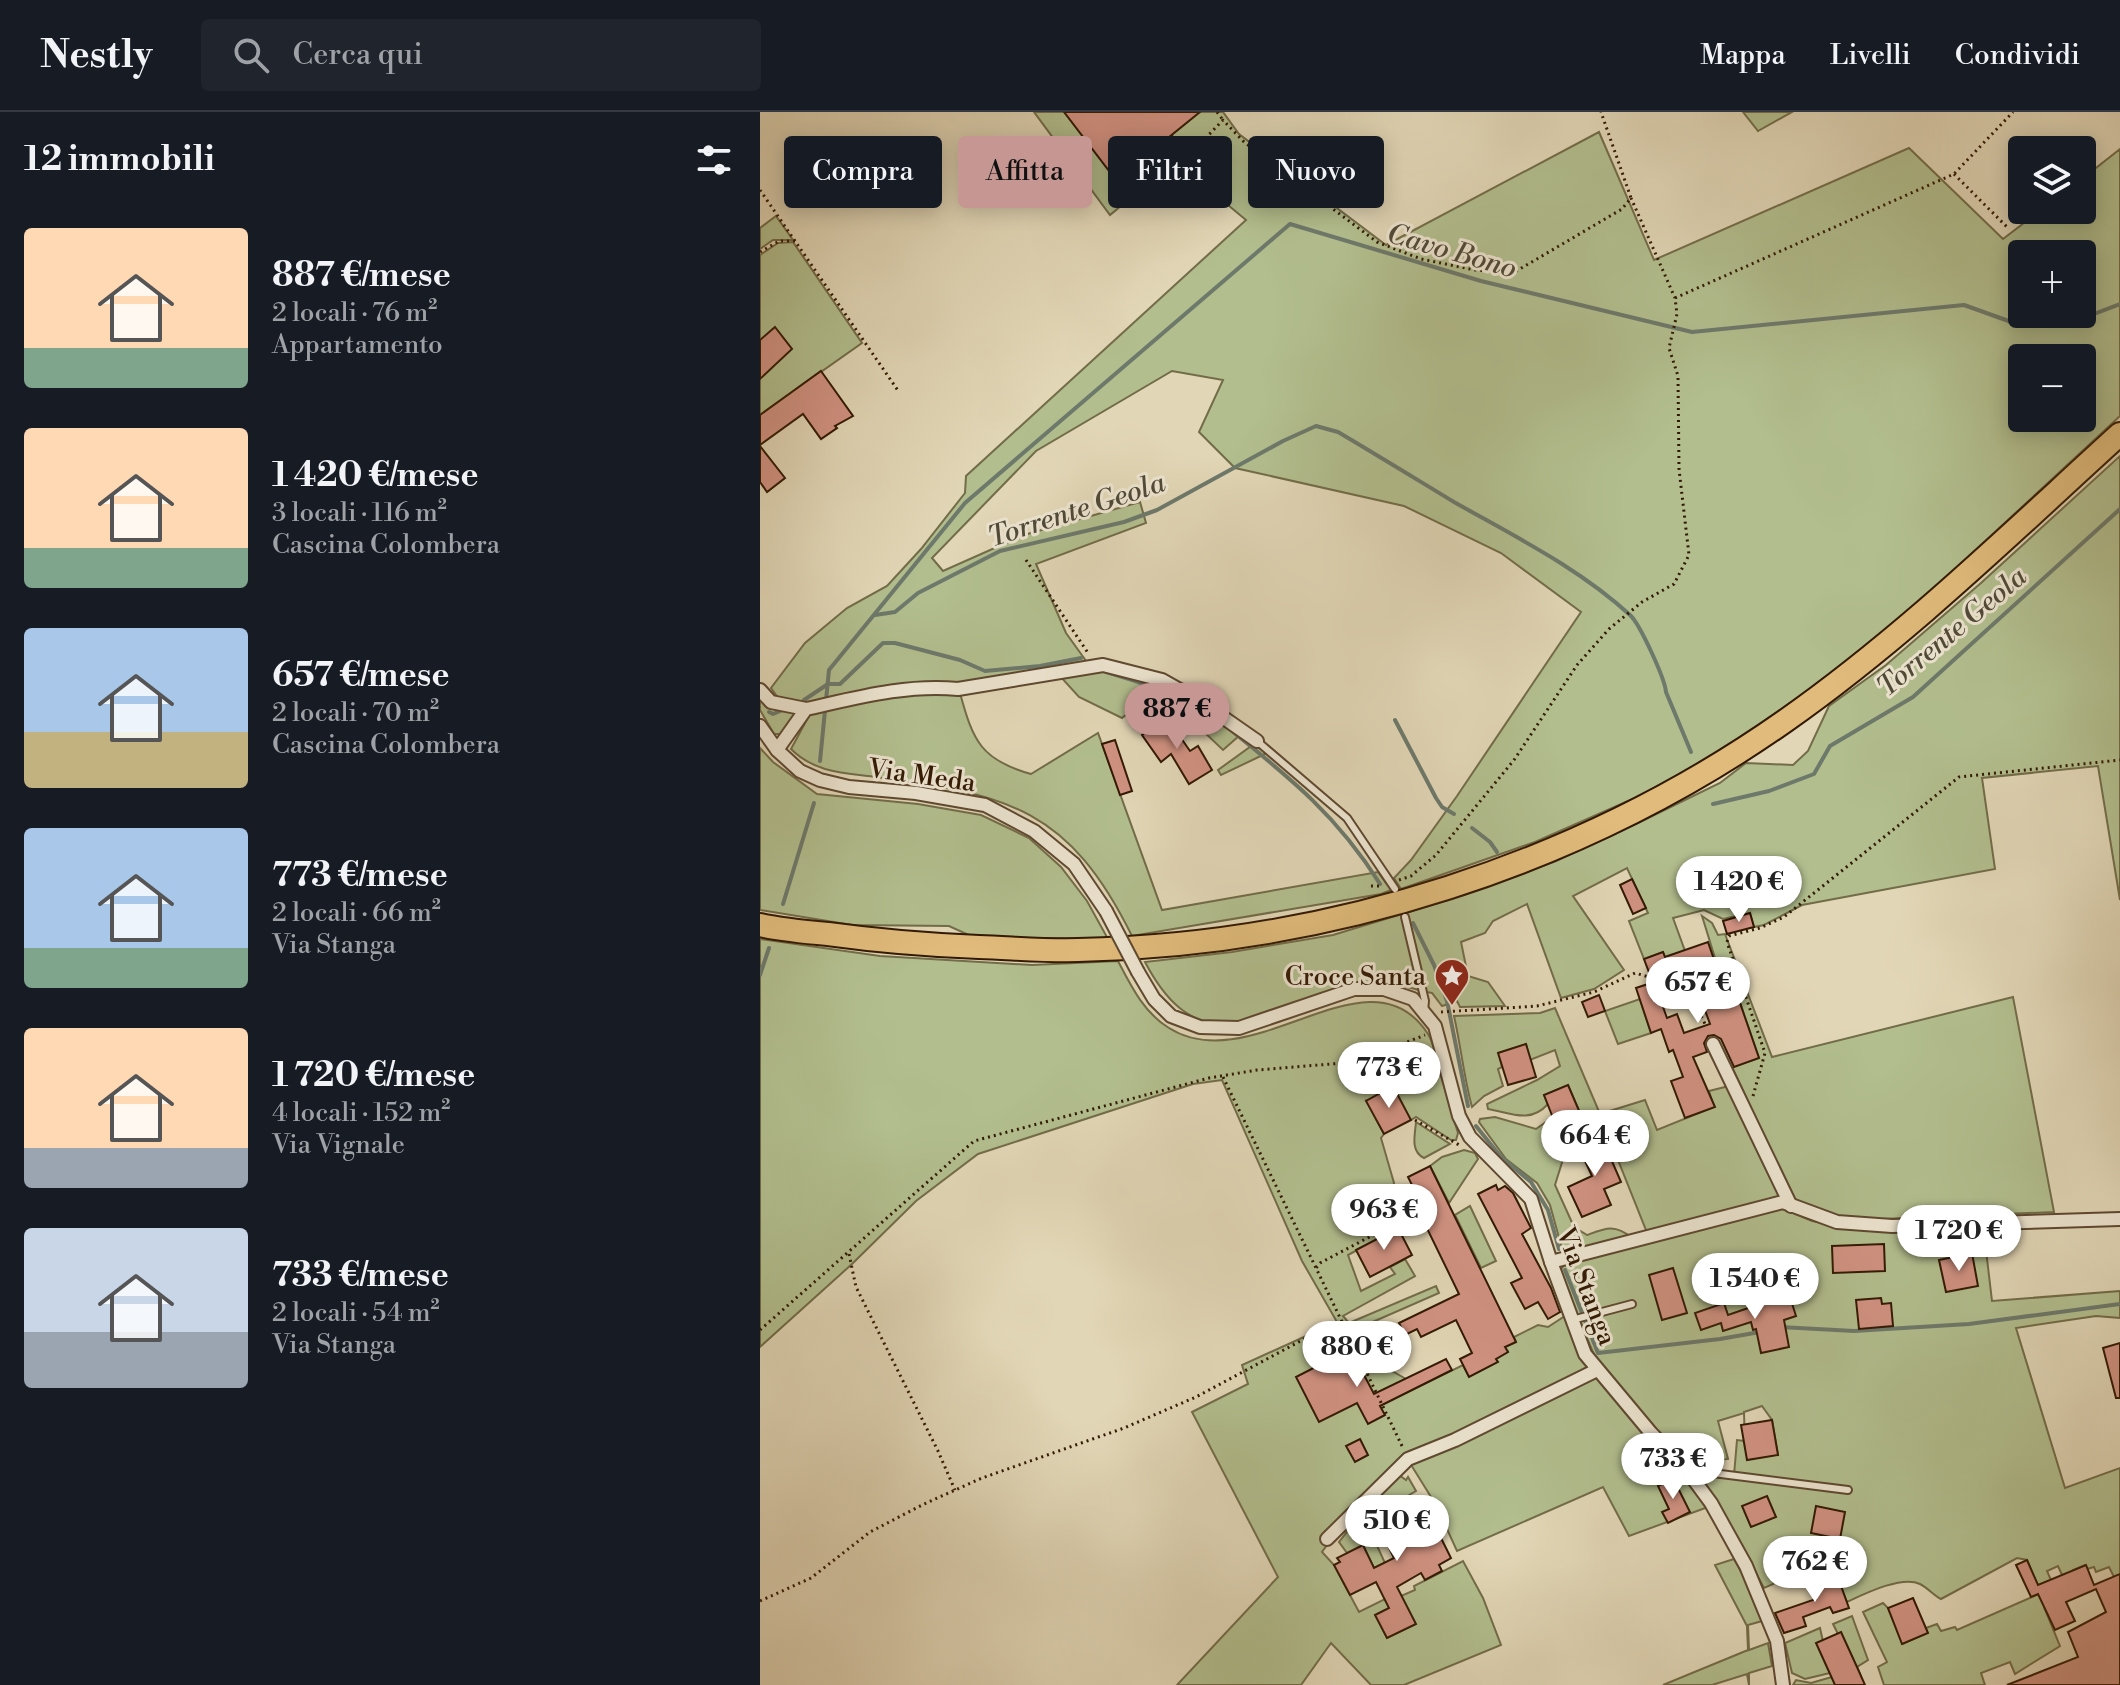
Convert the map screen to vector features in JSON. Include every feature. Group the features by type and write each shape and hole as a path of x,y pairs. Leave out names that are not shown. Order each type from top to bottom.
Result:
{"highway":[{"path":"760,925 914,945 1078,950 1180,943 1280,930 1448,889 1547,853 1681,787 1782,723 1876,654 2120,434"}],"street":[{"path":"760,690 771,702 812,708 895,690 958,689 1103,665 1162,680 1201,702 1257,741"},
{"path":"777,750 812,708"},
{"name":"Via Meda","path":"760,726 777,750 800,771 820,780 849,787 916,793 985,805 1034,831 1074,864 1106,911 1138,972"},
{"name":"Via Stanga","path":"1138,972 1154,999 1171,1016 1200,1027 1239,1028 1354,989 1384,989 1413,999 1436,1031 1459,1116 1482,1152 1521,1186 1531,1199 1551,1262 1579,1318 1585,1354 1651,1433 1686,1469 1711,1503 1746,1566 1777,1641 1783,1685"},
{"path":"1713,1044 1791,1206"},
{"path":"1551,1262 1783,1202 1837,1222 1892,1226 2120,1219"},
{"path":"1327,1539 1408,1459 1455,1440 1597,1370"}],"lane":[{"path":"1257,741 1347,818 1393,886"},
{"path":"1405,917 1425,1001 1424,1013"},
{"path":"1579,1318 1632,1304"},
{"path":"1686,1469 1848,1490"}],"path":[{"path":"1217,112 1244,142 1377,242 1421,259 1475,270 1513,273 1622,209 1631,198"},
{"path":"1393,886 1411,876 1436,855 1514,760 1577,665 1609,629 1642,602 1674,584 1689,555 1679,469 1678,376 1669,348 1676,318 1675,298 1631,198 1601,112"},
{"path":"1675,298 1954,174 2013,112"},
{"path":"1208,136 1223,120"},
{"path":"1954,174 2007,227"},
{"path":"760,190 899,392"},
{"path":"760,252 779,241 795,241"},
{"path":"1026,560 1097,666"},
{"path":"1747,1114 1765,1056 1727,942 1729,936 1760,928 1784,917 1959,777 2120,760"},
{"path":"1451,1005 1450,1011 1537,1006 1594,992 1635,973 1668,982 1698,1007 1705,1024"},
{"path":"760,1330 974,1141 1222,1076 1356,1062 1436,1031"},
{"path":"1222,1076 1408,1459"},
{"path":"1415,1120 1461,1146"},
{"path":"1316,1268 1396,1223"},
{"path":"849,1252 856,1287 955,1490"},
{"path":"760,1601 811,1578 870,1532 955,1490 1138,1422 1196,1397 1321,1330 1342,1324"}],"green space":[{"path":"1034,112 1223,112 1248,141 1248,208 1337,208 1386,245 1599,132 1654,260 1909,148 2003,239 2023,224 2096,224 2096,168 2120,149 2120,416 1872,646 1783,713 1678,779 1535,842 1401,889 1394,878 1411,860 1457,796 1581,612 1501,553 1404,506 1235,468 1199,432 1223,380 1172,371 1036,451 932,558 943,571 1024,535 1140,502 1146,523 1036,564 1066,633 1089,665 1157,685 1184,697 1240,735 1223,750 1203,731 1205,720 1155,691 1122,718 1079,697 1060,676 960,693 975,736 990,755 1031,774 1098,733 1162,910 1378,872 1391,890 1132,936 1108,893 1084,860 1059,835 1031,816 999,802 923,784 842,773 810,763 791,749 811,712 793,700 779,699 771,688 805,643 847,608 887,586 965,493 966,476 1246,220 1232,208 1232,136 1108,136 1108,208 1118,208 1110,215 1092,191 1092,136 1052,136"},
{"path":"1743,112 1792,112 1758,131"},
{"path":"776,216 793,240 773,240 760,249 760,228"},
{"path":"793,242 862,343 760,415 760,255 778,243"},
{"path":"2120,456 2120,900 2098,766 1982,778 1995,869 1802,905 1754,927 1750,913 1723,919 1704,910 1673,918 1685,951 1665,958 1663,952 1644,959 1629,921 1648,913 1627,868 1573,896 1624,970 1594,989 1561,998 1527,904 1493,921 1485,933 1461,942 1468,976 1488,982 1505,1006 1460,1007 1457,1001 1442,1006 1432,993 1374,981 1333,990 1245,1021 1218,1024 1193,1017 1169,997 1145,962 1232,952 1333,935 1464,895 1556,861 1720,783 1746,763 1793,765 1808,751 1829,706 1886,665"},
{"path":"760,697 798,709 793,721 781,734 774,734 760,710"},
{"path":"1254,744 1267,753 1221,775 1218,770"},
{"path":"760,748 773,762 817,794 918,804 981,815 1029,838 1061,867 1087,901 1108,939 973,937 949,926 852,925 760,910"},
{"path":"1702,916 1712,923 1718,935 1725,934 1772,1057 2013,997 2054,1212 1859,1220 1835,1216 1794,1201 1732,1067 1759,1058 1739,1000 1729,1003"},
{"path":"760,939 880,956 1032,965 1118,961 1152,1015 1169,1028 1202,1040 1237,1038 1342,1006 1374,1002 1403,1010 1430,1038 1458,1133 1456,1140 1451,1140 1416,1117 1411,1120 1367,1101 1384,1134 1381,1138 1394,1183 1389,1202 1398,1228 1348,1255 1361,1291 1395,1274 1390,1267 1405,1259 1415,1276 1343,1316 1349,1323 1436,1286 1439,1293 1352,1331 1366,1356 1406,1379 1391,1400 1463,1365 1469,1377 1497,1362 1496,1359 1508,1352 1505,1347 1516,1342 1514,1337 1538,1325 1548,1327 1565,1316 1591,1371 1453,1439 1402,1456 1322,1538 1327,1545 1322,1552 1334,1565 1359,1612 1385,1599 1396,1622 1376,1616 1387,1638 1415,1624 1401,1596 1463,1561 1483,1598 1501,1645 1404,1685 1371,1685 1331,1643 1301,1685 1177,1685 1278,1577 1192,1412 1248,1384 1242,1365 1337,1322 1302,1261 1222,1080 1193,1084 978,1154 916,1201 760,1347"},
{"path":"1640,999 1651,1033 1618,1044 1605,1011"},
{"path":"1555,1008 1600,1114 1645,1100 1657,1130 1714,1107 1709,1091 1729,1086 1782,1195 1778,1200 1648,1235 1600,1115 1567,1128 1564,1156 1555,1185 1574,1227 1587,1235 1615,1229 1632,1238 1564,1256 1550,1205 1537,1183 1506,1159 1479,1122 1480,1119 1495,1117 1536,1129 1553,1117 1556,1123 1580,1113 1568,1085 1544,1095 1548,1104 1534,1114 1520,1116 1488,1109 1487,1104 1560,1066 1555,1050 1530,1060 1526,1044 1499,1053 1502,1067 1498,1069 1503,1086 1472,1107 1454,1016 1540,1013"},
{"path":"1416,1122 1450,1144 1424,1158 1415,1147"},
{"path":"1464,1150 1475,1153 1478,1159 1449,1203 1430,1166 1442,1157"},
{"path":"1470,1206 1496,1261 1481,1268 1455,1215"},
{"path":"1781,1208 1812,1221 1849,1228 1984,1233 1992,1301 2120,1291 2120,1318 2096,1316 2016,1328 2065,1488 2120,1468 2120,1574 2114,1577 2109,1567 2096,1572 2094,1567 2087,1569 2085,1565 2073,1570 2075,1578 2068,1573 2062,1575 2058,1566 2047,1571 2051,1580 2044,1607 2060,1646 2015,1674 2010,1662 1981,1673 1985,1685 1884,1685 1878,1667 1887,1662 1863,1612 1883,1603 1903,1644 1927,1633 1926,1628 1937,1624 1941,1631 1955,1627 1957,1630 2041,1593 2027,1560 2017,1558 1941,1599 1920,1584 1903,1582 1847,1602 1833,1567 1786,1585 1780,1581 1764,1588 1748,1558 1747,1586 1762,1621 1748,1625 1749,1650 1768,1643 1772,1666 1749,1673 1749,1685 1747,1674 1712,1685 1663,1685 1748,1650 1747,1626 1715,1565 1734,1559 1747,1582 1727,1520 1702,1478 1734,1475 1737,1440 1745,1441 1745,1448 1778,1455 1772,1420 1762,1406 1718,1421 1728,1459 1691,1463 1649,1424 1595,1357 1559,1272 1564,1265"},
{"path":"1592,1374 1607,1387 1708,1507 1629,1536 1603,1487 1457,1551 1436,1505 1408,1460"},
{"path":"1399,1475 1406,1480 1408,1477 1416,1491 1372,1517 1369,1504"},
{"path":"1362,1513 1385,1563 1374,1568 1363,1545 1347,1553 1339,1542"},
{"path":"1852,1616 1868,1660 1857,1667 1860,1674 1842,1685 1793,1685 1796,1680 1811,1683 1832,1677 1841,1633 1838,1634 1833,1624"},
{"path":"1820,1628 1830,1673 1805,1679 1792,1673 1785,1643"}],"building":[{"path":"1064,112 1200,112 1170,136 1108,136 1108,170 1092,149 1092,136 1082,136"},
{"path":"775,327 792,349 760,379 760,340"},
{"path":"821,371 853,416 821,439 803,414 760,445 760,415"},
{"path":"760,446 785,478 767,492 760,482"},
{"path":"1167,718 1190,751 1198,746 1212,770 1189,784 1171,754 1161,762 1142,735"},
{"path":"1115,740 1132,791 1120,795 1102,744"},
{"path":"1632,879 1646,908 1633,914 1620,885"},
{"path":"1750,913 1754,927 1727,934 1723,921"},
{"path":"1708,942 1729,1003 1739,1000 1759,1058 1734,1067 1721,1039 1708,1036 1704,1043 1707,1052 1693,1057 1715,1107 1685,1118 1671,1081 1683,1077 1673,1050 1669,1052 1661,1029 1651,1033 1636,988 1654,982 1667,1018 1677,1014 1684,1033 1710,1024 1687,961 1650,975 1644,959 1663,952 1665,957"},
{"path":"1599,995 1605,1011 1588,1017 1582,1002"},
{"path":"1526,1044 1536,1077 1508,1085 1498,1053"},
{"path":"1568,1085 1580,1113 1555,1123 1544,1095"},
{"path":"1393,1086 1411,1120 1384,1134 1366,1101"},
{"path":"1601,1136 1621,1182 1604,1189 1611,1205 1582,1217 1568,1187 1592,1176 1578,1146"},
{"path":"1430,1166 1516,1342 1505,1347 1508,1352 1496,1359 1498,1362 1469,1377 1460,1359 1472,1353 1456,1320 1421,1337 1417,1329 1405,1335 1399,1323 1459,1294 1422,1218 1408,1225 1394,1200 1414,1189 1408,1177"},
{"path":"1496,1185 1498,1190 1505,1186 1513,1193 1531,1228 1522,1234 1551,1288 1560,1312 1548,1319 1538,1302 1525,1309 1511,1283 1522,1278 1478,1194"},
{"path":"1398,1228 1412,1255 1370,1277 1356,1250"},
{"path":"1884,1244 1885,1271 1833,1273 1832,1246"},
{"path":"1972,1253 1978,1286 1946,1292 1939,1260"},
{"path":"1673,1268 1687,1313 1662,1320 1649,1275"},
{"path":"1789,1294 1796,1316 1784,1320 1789,1347 1761,1353 1756,1329 1753,1330 1751,1322 1723,1331 1721,1323 1701,1330 1695,1313 1724,1303 1728,1315"},
{"path":"1881,1298 1882,1304 1891,1303 1893,1326 1859,1329 1856,1300"},
{"path":"2120,1343 2120,1398 2116,1398 2103,1348"},
{"path":"1355,1358 1374,1394 1446,1359 1452,1370 1380,1406 1385,1415 1368,1424 1357,1403 1319,1422 1296,1377 1327,1361 1332,1370"},
{"path":"1772,1420 1778,1455 1747,1460 1741,1425"},
{"path":"1360,1439 1368,1455 1355,1462 1346,1446"},
{"path":"1673,1478 1690,1512 1668,1523 1662,1512 1669,1509 1658,1486"},
{"path":"1767,1496 1776,1517 1751,1527 1742,1506"},
{"path":"1422,1500 1451,1558 1439,1565 1442,1571 1425,1580 1421,1573 1397,1587 1416,1624 1387,1638 1375,1615 1389,1608 1376,1582 1350,1595 1334,1565 1340,1562 1337,1558 1363,1545 1374,1568 1394,1558 1377,1523"},
{"path":"1816,1506 1845,1512 1840,1539 1811,1533"},
{"path":"2027,1560 2038,1585 2086,1565 2094,1585 2120,1574 2120,1685 2007,1685 2078,1657 2068,1632 2106,1612 2096,1589 2066,1602 2075,1621 2055,1630 2038,1594 2031,1597 2016,1565"},
{"path":"1837,1575 1849,1608 1833,1613 1830,1607 1803,1617 1806,1626 1784,1633 1775,1613 1816,1599 1811,1585"},
{"path":"1913,1598 1928,1633 1902,1644 1888,1608"},
{"path":"1841,1632 1865,1685 1835,1685 1816,1643"}],"waterway":[{"name":"Cavo Bono","path":"820,761 829,670 965,503 1290,224 1481,281 1692,332 1964,305 2017,324 2070,323 2120,304"},
{"name":"Torrente Geola","path":"875,615 895,612 918,593 1000,551 1124,522 1157,510 1316,426 1338,432 1545,554 1589,582 1630,615 1651,652 1691,752"},
{"name":"Torrente Geola","path":"1713,804 1769,791 1814,774 1830,746 1913,697 2120,509"},
{"path":"804,700 828,684 840,684 883,643 895,643 960,660 985,671 1040,666 1081,658"},
{"path":"1107,672 1154,687 1210,715"},
{"path":"769,712 773,714 785,709"},
{"path":"1395,720 1436,798 1442,807 1454,814"},
{"path":"1227,727 1311,798 1347,837 1380,884"},
{"name":"Torrente Geola","path":"783,904 814,803"},
{"path":"1472,828 1497,852"},
{"path":"1413,923 1434,965 1447,1001 1468,1106"},
{"name":"Torrente Geola","path":"760,975 769,948"},
{"path":"1476,1126 1501,1157 1531,1182 1548,1210 1559,1249"},
{"path":"1565,1270 1598,1353 1760,1332"},
{"path":"1780,1327 1854,1331 1969,1324 2120,1304"}],"place":[{"name":"Croce Santa","path":"1452,1007"}]}
